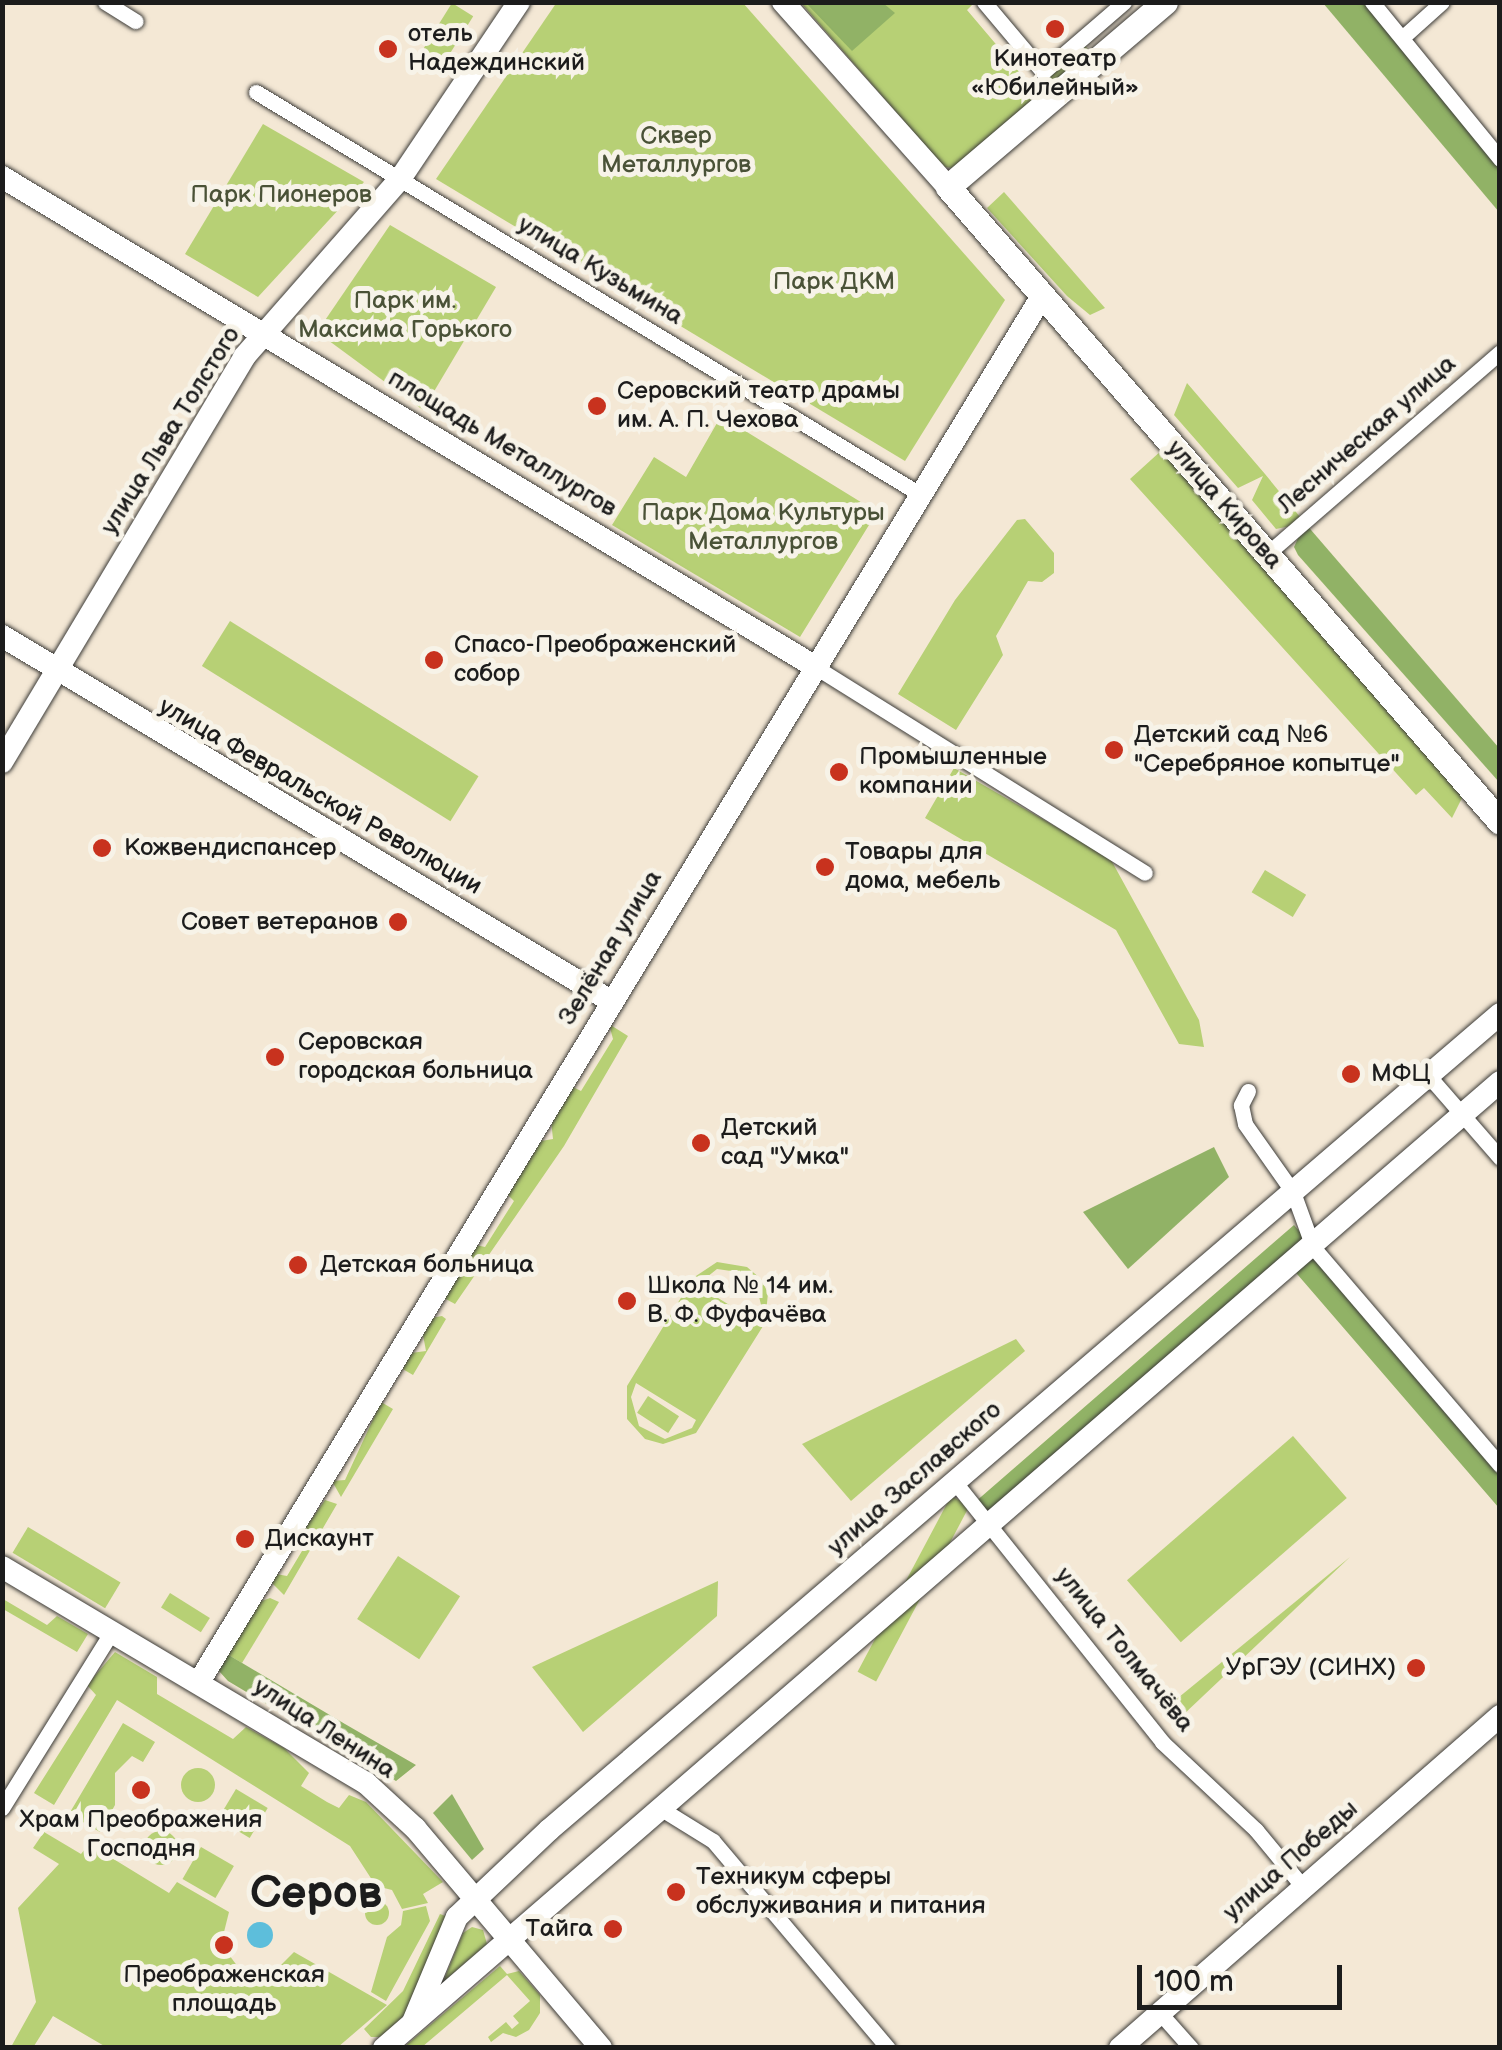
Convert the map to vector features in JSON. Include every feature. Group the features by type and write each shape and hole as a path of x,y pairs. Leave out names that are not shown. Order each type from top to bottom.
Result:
{"main road":[{"path":"948,188 1166,2"},
{"name":"улица Кирова","path":"948,188 1500,822"}],"street":[{"path":"105,2 136,21"},
{"name":"улица Льва Толстого","path":"2,762 262,334 400,179 518,2"},
{"path":"782,2 948,188"},
{"path":"984,2 1043,72 1124,2"},
{"path":"1372,2 1500,159"},
{"path":"1403,36 1442,2"},
{"name":"улица Кузьмина","path":"256,92 918,494"},
{"name":"площадь Металлургов","path":"2,177 814,666"},
{"name":"Зелёная улица","path":"198,1682 1042,296"},
{"name":"Лесническая улица","path":"1267,554 1500,352"},
{"name":"улица Февральской Революции","path":"2,636 611,1001"},
{"path":"814,666 1144,873"},
{"name":"улица Заславского","path":"413,2022 457,1917 954,1481 1500,1014"},
{"path":"1427,1074 1500,1158"},
{"name":"улица Заславского","path":"384,2048 1500,1082"},
{"path":"1248,1091 1241,1105 1245,1124 1293,1192 1313,1247 1500,1465"},
{"name":"улица Толмачёва","path":"954,1481 1162,1742 1256,1830 1303,1887"},
{"name":"улица Ленина","path":"2,1567 366,1783 476,1900 602,2048"},
{"path":"2,1808 112,1632"},
{"name":"улица Победы","path":"1120,2048 1500,1716"},
{"path":"660,1808 713,1841 888,2048"},
{"path":"1160,2013 1191,2048"}],"green space":[{"name":"Сквер Металлургов","path":"557,2 743,3 1005,300 905,461 436,179"},
{"path":"452,3 473,16 444,64 422,50"},
{"path":"801,3 974,3 967,10 1033,88 1084,44 1093,56 960,169 944,167"},
{"path":"806,3 883,3 895,13 852,51"},
{"path":"1323,3 1372,3 1499,159 1499,212"},
{"name":"Парк Пионеров","path":"263,124 364,182 258,297 185,254"},
{"path":"1004,192 1105,308 1090,315 1067,296 987,208"},
{"name":"Парк им. Максима Горького","path":"390,225 496,287 423,410 317,332"},
{"path":"1187,383 1305,523 1276,529 1252,500 1263,476 1238,488 1174,415"},
{"name":"Парк Дома Культуры Металлургов","path":"721,416 877,512 800,637 612,525 654,457 686,477"},
{"path":"1162,450 1466,790 1452,818 1424,788 1416,795 1130,479"},
{"path":"1025,519 1054,553 1054,573 1042,582 1028,581 996,636 1003,655 956,730 898,694 955,600 1017,520"},
{"path":"1305,523 1499,748 1499,782 1298,555 1294,547"},
{"path":"230,621 478,776 450,821 202,666"},
{"path":"954,768 1110,858 1199,1020 1204,1047 1179,1044 1116,930 925,818"},
{"path":"1265,870 1306,895 1293,917 1252,892"},
{"path":"609,1024 628,1036 564,1146 455,1304 444,1298 476,1245 485,1247 514,1201 508,1195 541,1141 553,1139 551,1120 573,1087 581,1091 613,1039"},
{"path":"1214,1147 1229,1177 1128,1269 1083,1212"},
{"path":"1294,1225 1499,1465 1499,1508 1291,1267 992,1525 974,1503"},
{"path":"717,1262 747,1267 761,1279 768,1293 765,1323 696,1433 663,1444 645,1439 627,1419 627,1386 693,1278","holes":["717,1269 745,1273 756,1284 762,1309 757,1322 697,1285","636,1383 696,1420 692,1428 665,1439 639,1426 631,1397"]},
{"path":"431,1318 446,1319 413,1375 401,1368 411,1353 426,1351 423,1335"},
{"path":"1016,1339 1025,1351 851,1501 802,1444"},
{"path":"648,1396 679,1416 668,1433 637,1413"},
{"path":"381,1402 393,1409 341,1497 332,1481 345,1480"},
{"path":"1293,1436 1347,1498 1181,1642 1127,1580"},
{"path":"951,1496 970,1506 876,1682 858,1672"},
{"path":"325,1500 337,1504 284,1595 272,1583 276,1574 287,1576 308,1541 301,1534"},
{"path":"28,1527 121,1583 105,1608 13,1553"},
{"path":"398,1556 460,1596 419,1659 357,1619"},
{"path":"1350,1557 1183,1715 1173,1702"},
{"path":"718,1581 717,1616 583,1732 532,1667"},
{"path":"170,1593 210,1618 201,1632 161,1607"},
{"path":"270,1598 279,1602 242,1663 227,1654 259,1602"},
{"path":"3,1599 47,1625 57,1616 88,1634 77,1652 3,1609"},
{"path":"115,1652 157,1677 157,1694 233,1739 246,1727 284,1748 309,1773 301,1786 327,1802 339,1808 349,1795 366,1802 443,1882 423,1894 428,1903 402,1909 392,1890 376,1886 350,1846 117,1700 54,1805 34,1793 96,1695 87,1685"},
{"path":"227,1654 416,1765 396,1781 228,1681 219,1671"},
{"path":"123,1723 155,1742 143,1762 132,1756 115,1773 115,1805 100,1832 69,1814"},
{"path":"198,1768 210,1773 215,1785 210,1797 198,1802 186,1797 181,1785 186,1773"},
{"path":"236,1789 268,1808 250,1838 218,1819"},
{"path":"452,1794 484,1849 472,1860 433,1813"},
{"path":"161,1831 173,1836 178,1848 173,1860 161,1865 149,1860 144,1848 149,1836"},
{"path":"44,1832 81,1854 89,1844 169,1893 177,1882 229,1912 221,1944 241,1971 275,1971 294,1952 387,2005 338,2047 106,2047 53,2016 34,2046 11,2047 36,2002 18,1908 59,1864 33,1848"},
{"path":"201,1847 234,1866 215,1898 182,1879"},
{"path":"377,1901 389,1913 377,1925 365,1913"},
{"path":"426,1906 430,1921 386,2001 371,1992 387,1937 401,1925 403,1911"},
{"path":"440,1914 448,1917 410,2010 381,2037 371,2037 364,2029 403,1991"},
{"path":"472,1927 483,1930 487,1944 443,1982 463,1933"},
{"path":"500,1966 507,1974 519,1971 540,1995 540,2013 529,2030 516,2037 503,2033 491,2042 488,2037 506,2022 512,2029 519,2023 513,2016 530,2001 507,1975 422,2047 404,2047"}],"water":[{"path":"260,1922 269,1926 273,1935 269,1944 260,1948 251,1944 247,1935 251,1926"}],"place":[{"name":"Кинотеатр «Юбилейный»","path":"1055,29"},
{"name":"отель Надеждинский","path":"388,49"},
{"name":"Серовский театр драмы им. А. П. Чехова","path":"597,406"},
{"name":"Спасо-Преображенский собор","path":"434,660"},
{"name":"Детский сад №6 \"Серебряное копытце\"","path":"1114,750"},
{"name":"Промышленные компании","path":"839,772"},
{"name":"Кожвендиспансер","path":"102,848"},
{"name":"Товары для дома, мебель","path":"825,867"},
{"name":"Совет ветеранов","path":"398,922"},
{"name":"Серовская городская больница","path":"275,1057"},
{"name":"МФЦ","path":"1351,1074"},
{"name":"Детский сад \"Умка\"","path":"701,1143"},
{"name":"Детская больница","path":"298,1265"},
{"name":"Школа № 14 им. В. Ф. Фуфачёва","path":"627,1301"},
{"name":"Дискаунт","path":"245,1539"},
{"name":"УрГЭУ (СИНХ)","path":"1416,1668"},
{"name":"Храм Преображения Господня","path":"141,1790"},
{"name":"Техникум сферы обслуживания и питания","path":"676,1892"},
{"name":"Тайга","path":"613,1929"},
{"name":"Преображенская площадь","path":"224,1945"}],"district":[{"name":"Серов","path":"316,1894"}],"park label":[{"name":"Парк ДКМ","path":"834,282"}]}
